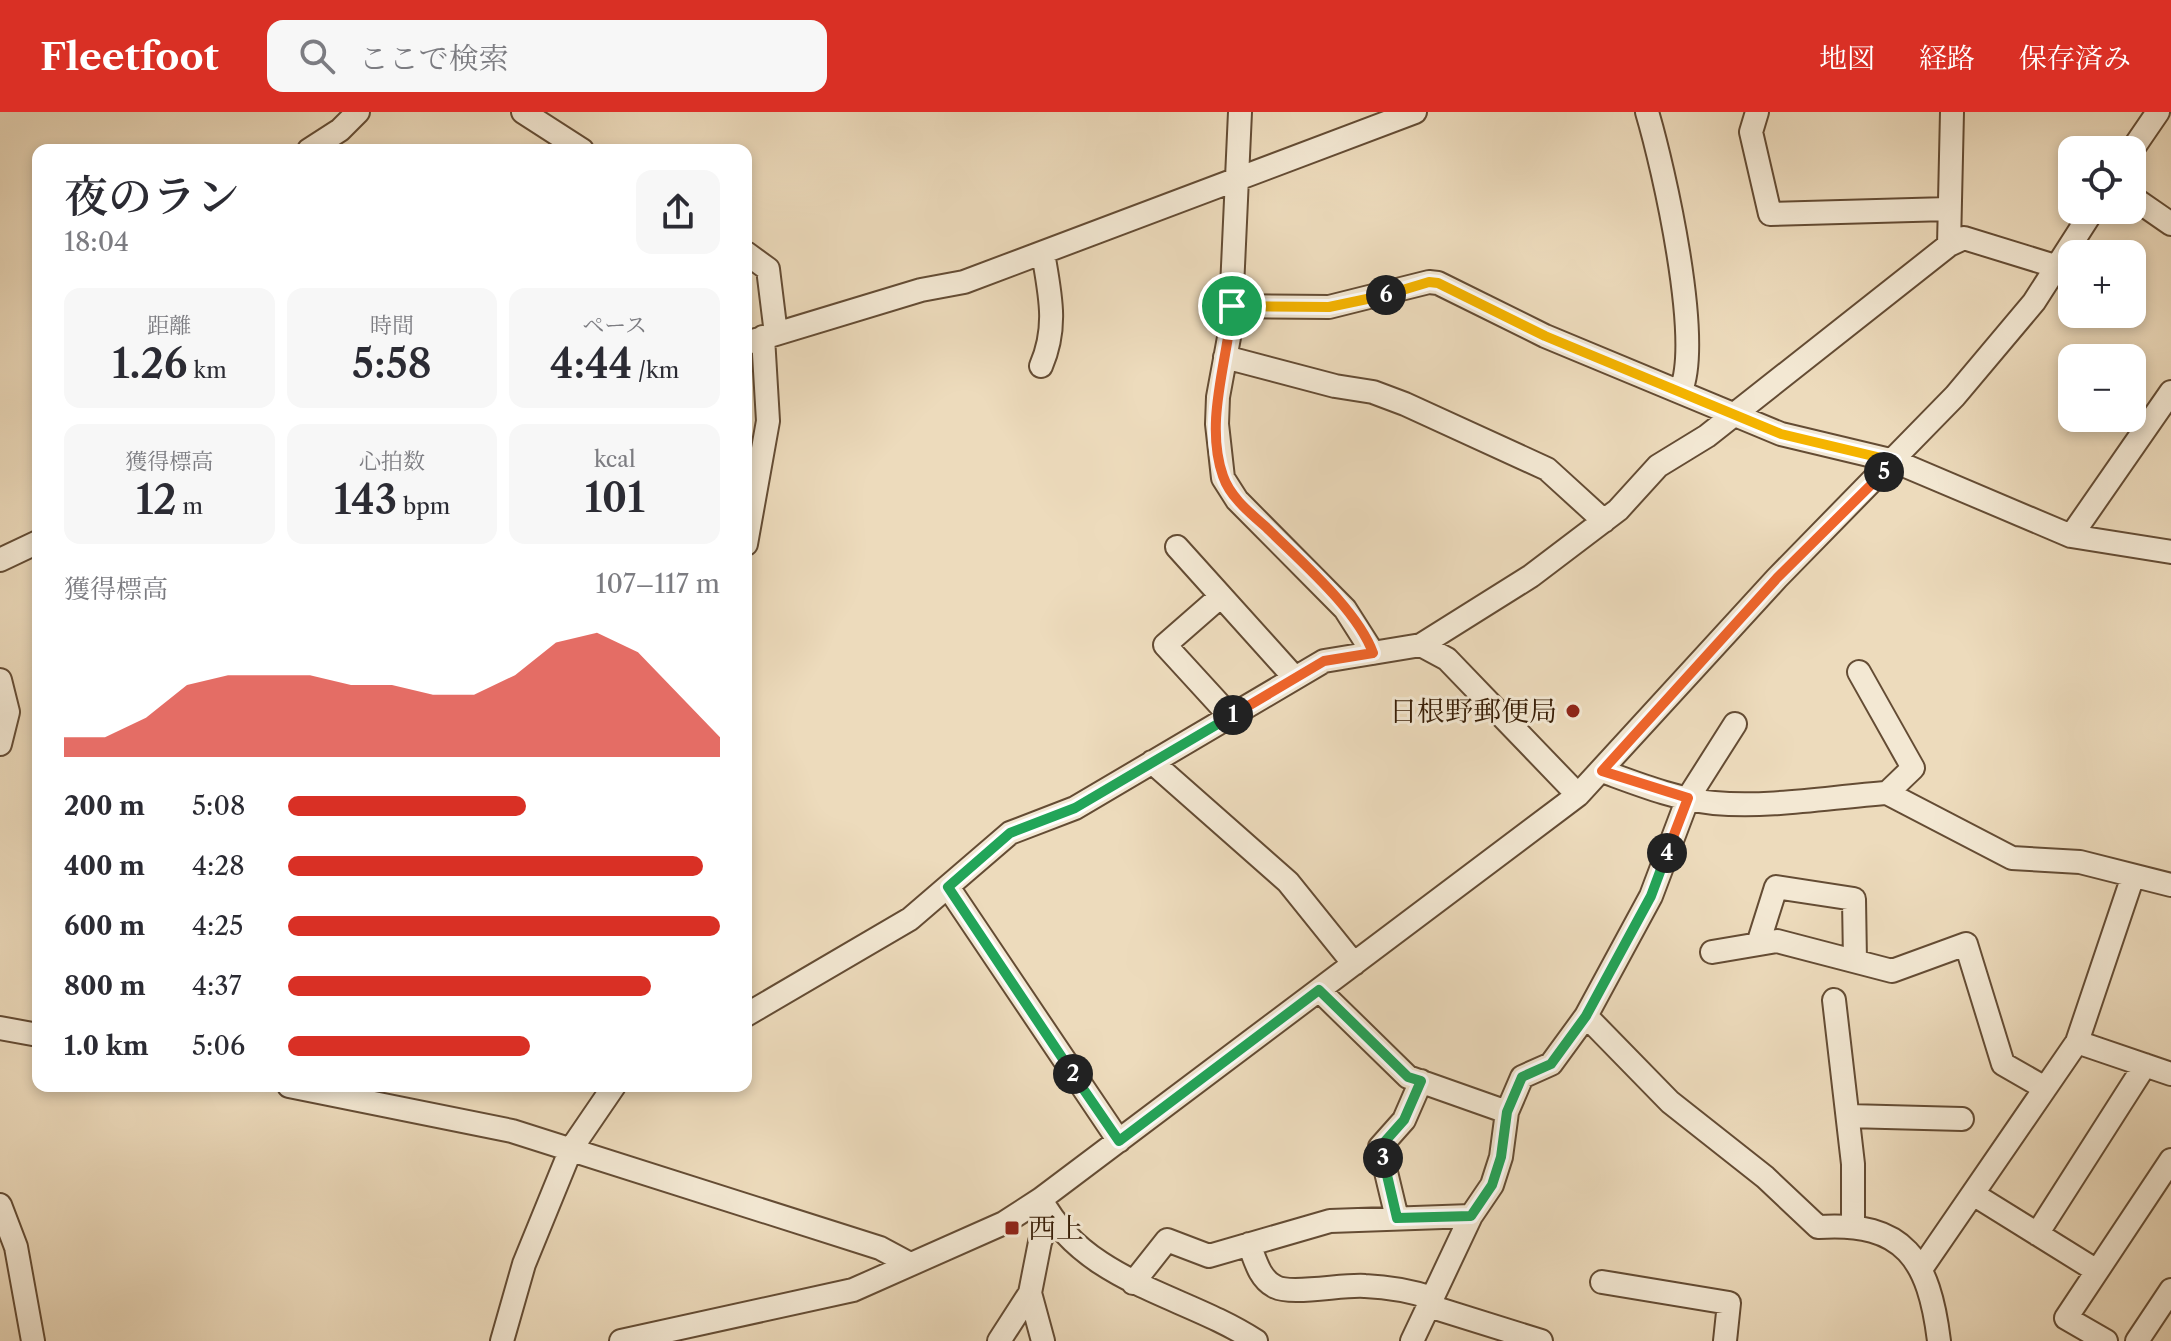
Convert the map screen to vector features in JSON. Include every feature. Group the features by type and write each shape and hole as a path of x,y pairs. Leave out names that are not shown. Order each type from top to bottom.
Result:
{"street":[{"path":"318,144 340,130 358,112"},
{"path":"523,112 573,144"},
{"path":"1240,112 1232,306 1217,424 1223,478 1237,500 1345,609 1373,653"},
{"path":"762,338 921,290 964,282 1415,112"},
{"path":"1647,112 1669,191 1674,226 1685,327 1685,380 1681,390"},
{"path":"1757,112 1751,132 1770,214 1948,209"},
{"path":"1949,245 1952,112"},
{"path":"2142,136 2158,112"},
{"path":"2146,207 2171,224"},
{"path":"621,1341 853,1290 908,1263 1046,1207 1119,1141 1578,795 1777,578 1894,461 2001,342 2058,267 1964,238 1949,245 1707,436 1658,466 1604,521 1531,576 1421,645 1324,661 1075,808 1010,833 910,919 752,1011"},
{"path":"1041,366 1052,342 1050,296 1043,253"},
{"path":"752,257 768,269 762,338 768,421 752,510"},
{"path":"1232,306 1329,307 1429,282 1438,283 1545,336 1781,434 1894,461 2071,536 2171,552"},
{"path":"1225,357 1335,386 1373,392 1405,404 1547,469 1604,521"},
{"path":"2071,536 2171,392"},
{"path":"0,560 32,545"},
{"path":"1177,547 1295,678"},
{"path":"1221,596 1165,645 1230,716"},
{"path":"1421,645 1447,659 1578,795"},
{"path":"1859,672 1913,768 1887,793"},
{"path":"0,680 8,712 0,744"},
{"path":"1412,1341 1471,1216 1492,1185 1501,1157 1507,1112 1522,1077 1551,1064 1586,1016 1651,896 1688,798 1735,724"},
{"path":"1152,762 1288,882 1354,964"},
{"path":"1602,771 1688,798 1757,803 1887,793 2012,858 2080,862 2171,885"},
{"path":"1921,1269 2077,1042 2133,876"},
{"path":"948,887 1119,1141"},
{"path":"1758,944 1776,887 1854,899 1855,961"},
{"path":"1712,952 1777,941 1892,971 1966,944 2003,1064 2045,1088"},
{"path":"1319,990 1408,1077 1507,1112"},
{"path":"1834,1000 1853,1164 1853,1225"},
{"path":"1586,1016 1670,1102 1765,1177 1818,1227 1853,1225 1897,1239 1921,1269 1934,1300 1939,1341"},
{"path":"0,1028 32,1034"},
{"path":"2077,1042 2171,1074"},
{"path":"2037,1234 2145,1065"},
{"path":"1397,1218 1380,1147 1404,1120 1421,1081"},
{"path":"319,1092 512,1131 880,1248 908,1263"},
{"path":"502,1341 524,1264 571,1149 610,1092"},
{"path":"1848,1116 1962,1119"},
{"path":"2106,1341 2066,1318 2171,1160"},
{"path":"1973,1194 2097,1271"},
{"path":"0,1205 16,1247 33,1341"},
{"path":"1046,1207 1116,1275 1256,1341"},
{"path":"999,1341 1030,1293 1046,1207"},
{"path":"1133,1283 1167,1240 1209,1256 1330,1221 1471,1216"},
{"path":"1249,1244 1261,1273 1270,1285 1283,1291 1326,1285 1365,1286 1431,1302 1541,1341"},
{"path":"1602,1282 1729,1303 1725,1341"},
{"path":"2137,1341 2171,1290"},
{"path":"1030,1293 1043,1341"}],"place":[{"name":"日根野郵便局","path":"1573,711"},
{"name":"西上","path":"1012,1228"}],"route":[{"path":"1429,282 1438,283 1545,336 1781,434 1857,455 1894,461 1777,578 1602,771 1660,792 1688,798 1651,896 1586,1016 1551,1064 1522,1077 1507,1112 1501,1157 1492,1185 1471,1216 1397,1218 1380,1147 1404,1120 1421,1081 1408,1077 1319,990 1119,1141 948,887 1010,833 1075,808 1324,661 1373,653 1345,609 1237,500 1223,478 1219,460 1218,397 1232,306 1329,307 1429,282"}]}
